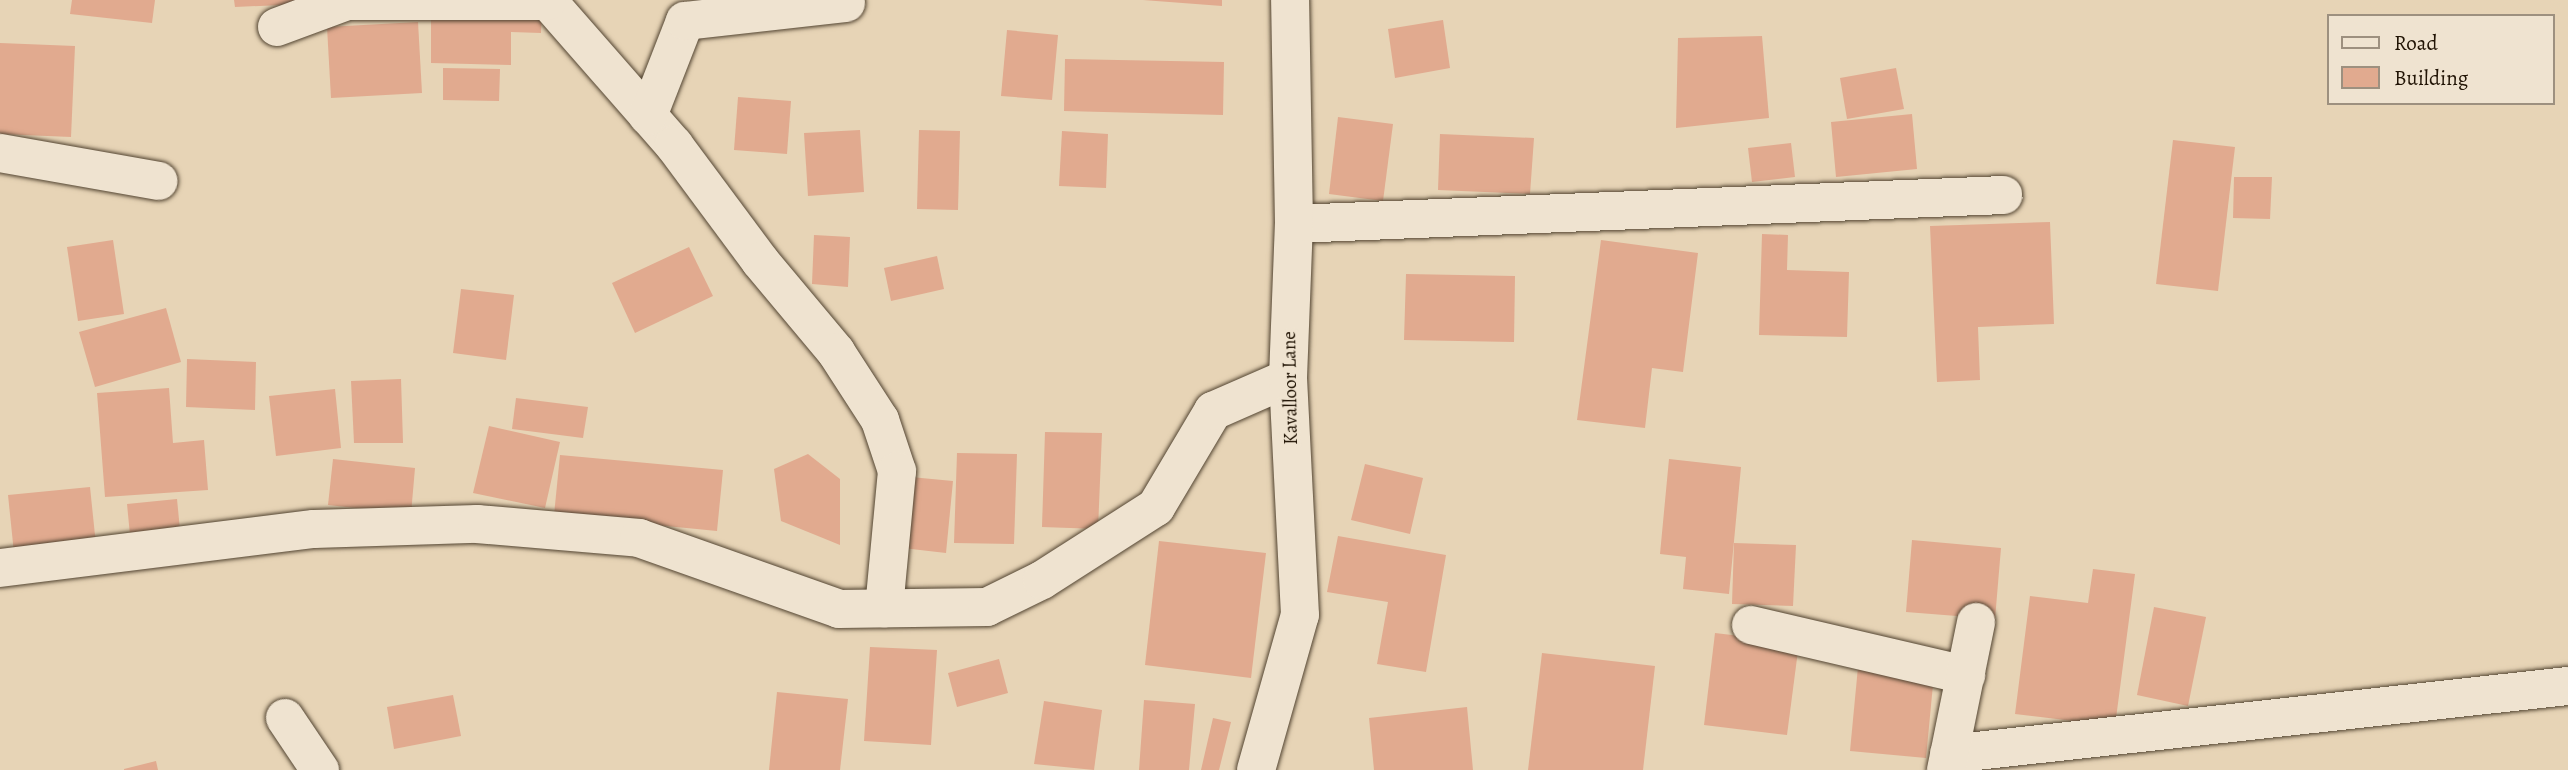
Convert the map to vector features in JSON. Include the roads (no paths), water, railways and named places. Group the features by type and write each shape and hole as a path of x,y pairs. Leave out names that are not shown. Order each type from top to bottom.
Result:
{"street":[{"name":"Kavalloor Lane","path":"1256,770 1300,615 1288,378 1294,224 1290,0"},
{"path":"277,27 347,1 547,1 648,116 836,352 880,420 897,471 884,608"},
{"path":"648,116 685,21 846,3"},
{"path":"0,153 159,181"},
{"path":"1294,224 2003,195"},
{"path":"0,568 314,529 477,524 639,538 839,609 988,607 1042,580 1156,507 1213,411 1288,378"},
{"path":"1976,622 1947,762 2568,687"},
{"path":"1751,625 1966,675"},
{"path":"285,718 320,770"}]}
